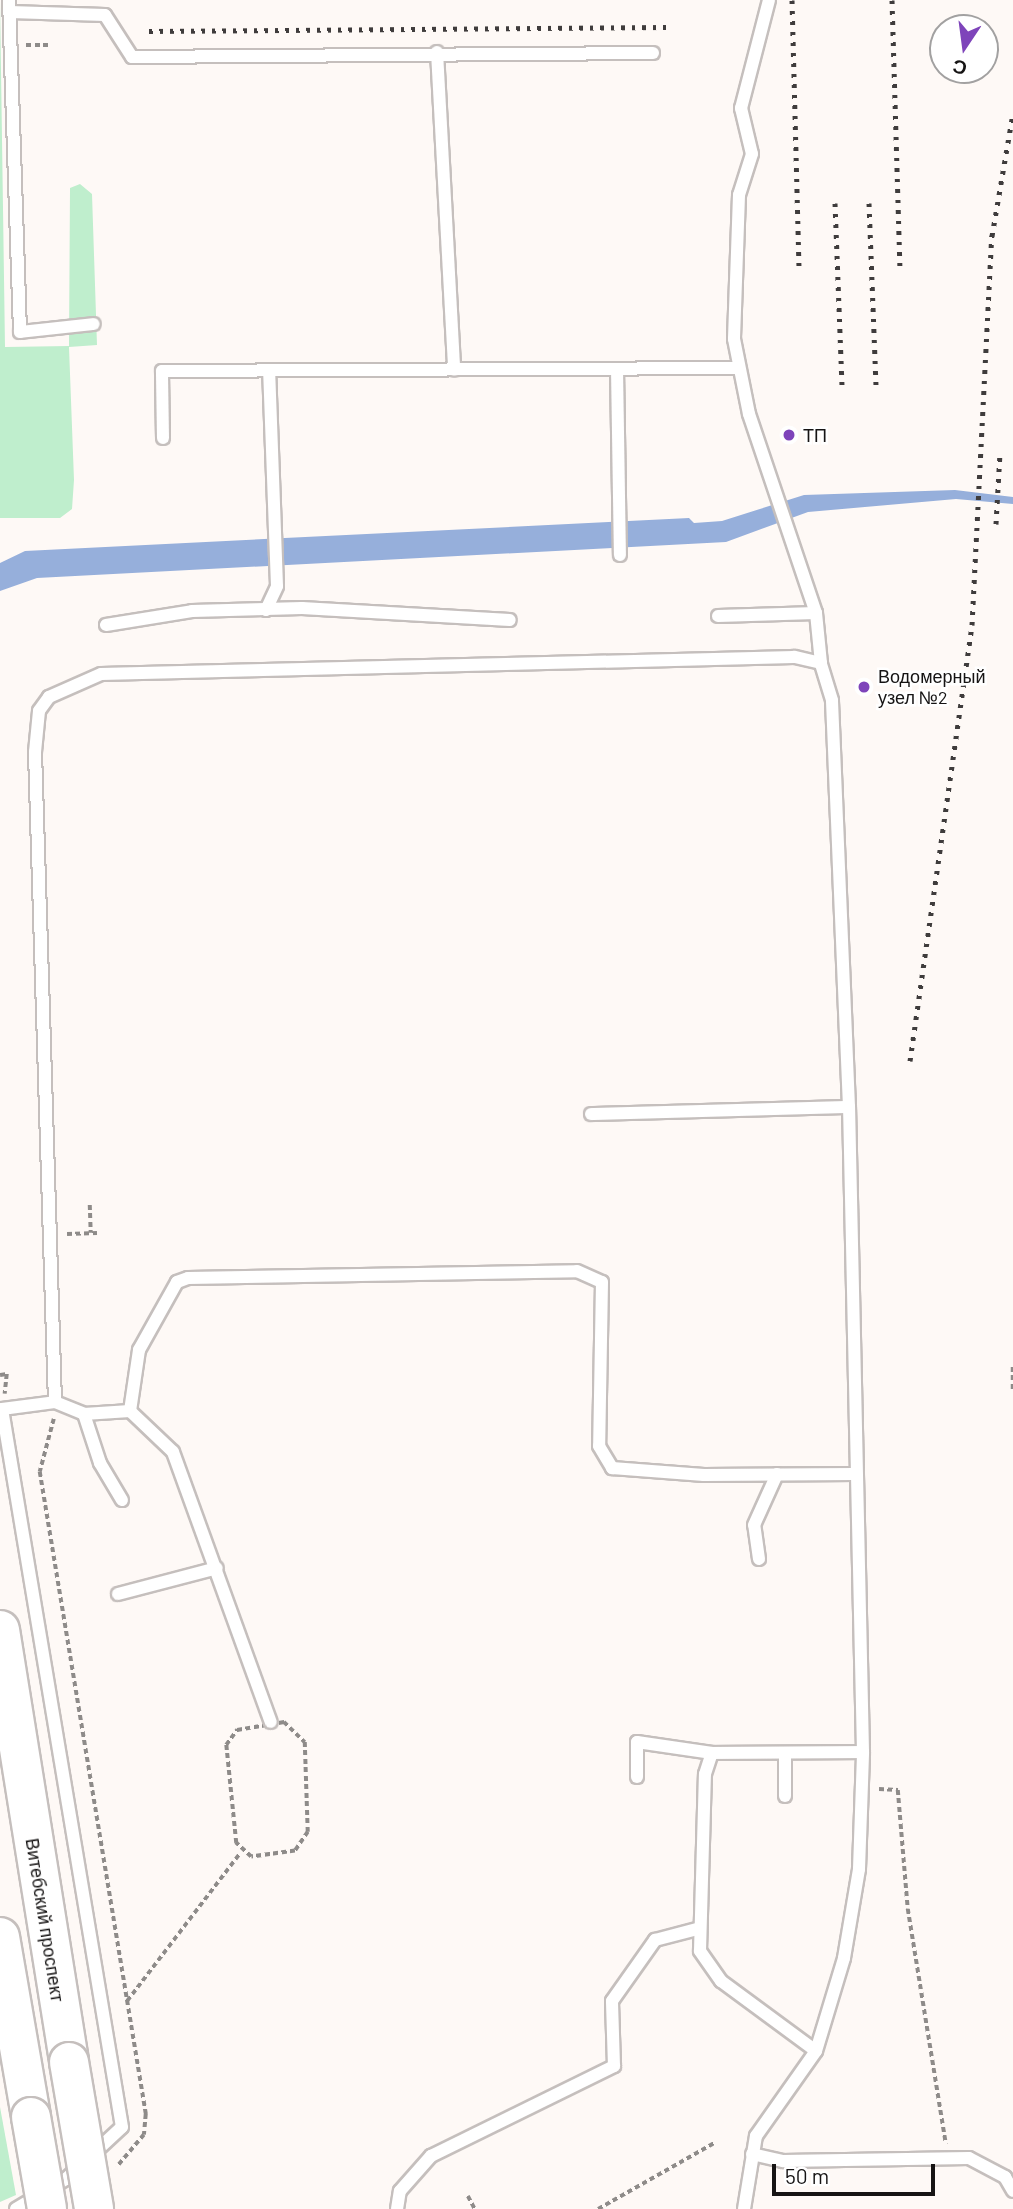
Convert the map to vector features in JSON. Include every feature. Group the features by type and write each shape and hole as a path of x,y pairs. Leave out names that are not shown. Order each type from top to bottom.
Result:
{"main road":[{"name":"Витебский проспект","path":"0,1630 69,2062 101,2193"},
{"path":"0,1937 47,2209"}],"lane":[{"path":"744,2209 756,2136 816,2051 846,1945 859,1869 863,1788 849,1107 832,700 821,663 816,613 737,368 733,269 739,195 752,154 741,108 769,0"},
{"path":"94,324 20,332 10,6 105,15 132,57 437,52 653,53"},
{"path":"437,52 454,370"},
{"path":"163,438 162,371 737,368"},
{"path":"617,369 620,555"},
{"path":"266,610 276,586 269,372"},
{"path":"106,625 192,611 354,608 510,620"},
{"path":"718,616 816,613"},
{"path":"55,1402 45,1235 35,752 39,711 49,697 101,674 793,657 821,663"},
{"path":"591,1114 849,1107"},
{"path":"130,1410 139,1350 177,1282 188,1278 577,1271 602,1282 599,1446 612,1468 855,1474"},
{"path":"16,2209 66,2179 122,2127 2,1409 55,1402 84,1414 130,1410 173,1452 271,1722"},
{"path":"84,1414 100,1463 122,1500"},
{"path":"759,1559 754,1525 777,1474"},
{"path":"118,1594 217,1568"},
{"path":"637,1777 637,1742 712,1753 863,1752"},
{"path":"712,1753 704,1788 697,1929 699,1951 721,1982 816,2051"},
{"path":"785,1753 785,1796"},
{"path":"397,2209 400,2191 431,2156 614,2066 611,2001 655,1940 697,1929"},
{"path":"752,2154 783,2161 969,2158 993,2168 1013,2191"}],"path":[{"path":"41,45 48,45"},
{"path":"90,1205 91,1233"},
{"path":"45,1235 97,1233"},
{"path":"1013,1367 1013,1390"},
{"path":"0,1375 7,1374"},
{"path":"55,1402 53,1434 40,1472 127,2001 145,2129 101,2193"},
{"path":"127,2001 240,1853 226,1745 237,1730 271,1722 284,1722 305,1742 308,1832 295,1851 240,1853"},
{"path":"863,1788 898,1790 908,1909 947,2159"},
{"path":"598,2209 714,2143"},
{"path":"468,2196 475,2209"}],"green space":[{"path":"0,0 5,347 69,346 70,188 80,184 92,194 97,345 69,347 74,480 72,509 60,518 0,518"},
{"path":"0,2107 16,2195 0,2202"}],"water":[{"path":"955,490 1013,497 1013,504 956,499 808,512 726,542 37,578 0,591 0,563 25,551 689,518 694,523 722,521 804,495"}],"railway":[{"path":"792,0 799,272"},
{"path":"892,0 900,271"},
{"path":"149,31 666,27"},
{"path":"910,1061 972,625 992,236 1013,113"},
{"path":"835,203 842,385"},
{"path":"869,203 876,385"},
{"path":"996,524 1000,452"}],"place":[{"name":"ТП","path":"789,435"},
{"name":"Водомерный узел №2","path":"864,687"}]}
